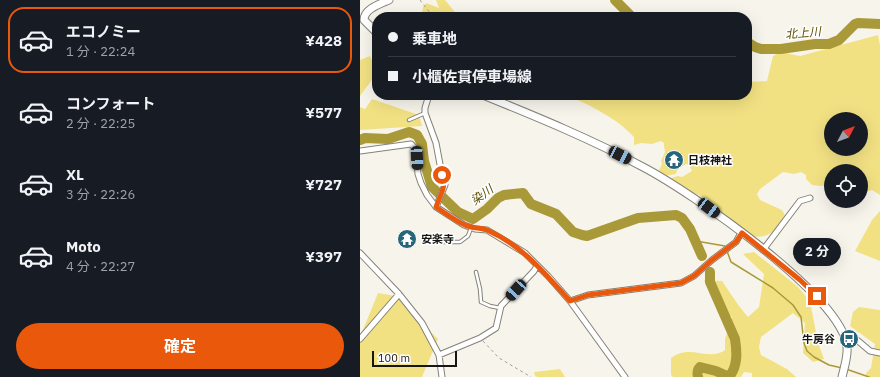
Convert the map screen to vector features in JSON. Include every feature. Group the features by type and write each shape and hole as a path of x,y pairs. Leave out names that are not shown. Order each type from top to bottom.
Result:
{"main road":[{"path":"371,0 376,6"},
{"path":"372,29 362,22 366,15 376,6 389,0"},
{"path":"494,100 607,149 644,167 698,200 742,233 800,280 817,296 837,321 843,333 847,347 846,361 842,374"}],"street":[{"path":"427,100 425,113 436,142 445,185 437,206"},
{"path":"360,151 411,144 416,151 418,174 421,183 427,195 437,206 464,225 487,230 526,253 570,301 624,377"},
{"path":"763,250 800,201 810,198"},
{"path":"570,301 588,295 681,283 694,276 736,242 742,233"},
{"path":"360,253 399,294 422,323 439,355 442,377"},
{"path":"439,355 480,338 496,328 501,306 537,266"},
{"path":"360,339 399,294"},
{"path":"843,333 857,340 870,351 880,353"}],"lane":[{"path":"409,120 425,113"},
{"path":"442,242 460,242 468,236 472,227"},
{"path":"476,272 480,289 480,302 500,309"}],"path":[{"path":"420,0 429,12"},
{"path":"480,338 499,358 531,377"}],"shaded area":[{"path":"436,0 445,0 455,12 422,12 426,3 439,8"},
{"path":"878,35 880,45 880,195 872,190 868,191 868,164 824,164 824,185 821,186 812,185 806,179 806,175 801,172 794,174 783,172 760,189 757,194 760,200 782,210 785,215 779,226 767,235 761,237 751,236 701,196 671,181 671,178 678,176 682,177 692,171 689,165 686,164 681,167 677,170 676,174 664,176 659,170 665,152 664,143 661,141 652,144 641,143 634,145 634,137 620,124 593,107 577,100 752,100 752,82 767,81 773,56 780,52 800,56"},
{"path":"370,56 372,60 372,80 360,96 360,60"},
{"path":"372,99 419,115 422,126 360,130 360,107 365,109"},
{"path":"880,211 880,261 855,251 872,220"},
{"path":"754,252 797,286 810,301 818,343 824,359 813,362 803,353 805,323 793,313 761,337 759,347 761,355 787,369 796,377 752,377 752,373 744,372 741,377 673,377 671,375 671,358 678,354 692,352 712,354 725,350 725,339 732,317 716,305 704,280 722,281 748,317 759,307 764,274 743,254"},
{"path":"378,293 401,297 422,323 438,339 422,377 360,377 360,337"},
{"path":"859,307 880,310 880,377 866,377 866,373 871,368 875,344 850,326 853,312"},
{"path":"560,369 565,377 538,377 535,376 534,372"}],"waterway":[{"name":"北上川","path":"615,0 627,12"},
{"name":"北上川","path":"752,45 761,49 781,49 815,44 829,44 839,40 855,24 880,24"},
{"name":"染川","path":"360,140 365,138 388,139 409,132 417,135 422,144 424,161 432,187 458,212 473,219 487,209 498,198 504,195 523,193 531,204 556,214 573,232 587,236 638,218 676,215 682,218 690,229 702,256"},
{"path":"696,241 725,246 726,248"},
{"path":"727,251 731,262 773,288 793,305 801,317 804,343 807,351 814,357 829,365 842,368"},
{"name":"染川","path":"698,377 698,369 700,367 716,371 729,377 734,368 736,359 735,339 710,282 710,272"},
{"path":"846,369 869,377"}],"place":[{"name":"日枝神社","path":"674,160"},
{"name":"安楽寺","path":"407,239"},
{"name":"牛房谷","path":"849,339"}],"route":[{"path":"442,175 445,185 436,207 464,225 475,229 487,230 518,247 532,259 570,301 588,295 681,283 694,276 736,242 742,233 800,280 817,296"}]}
